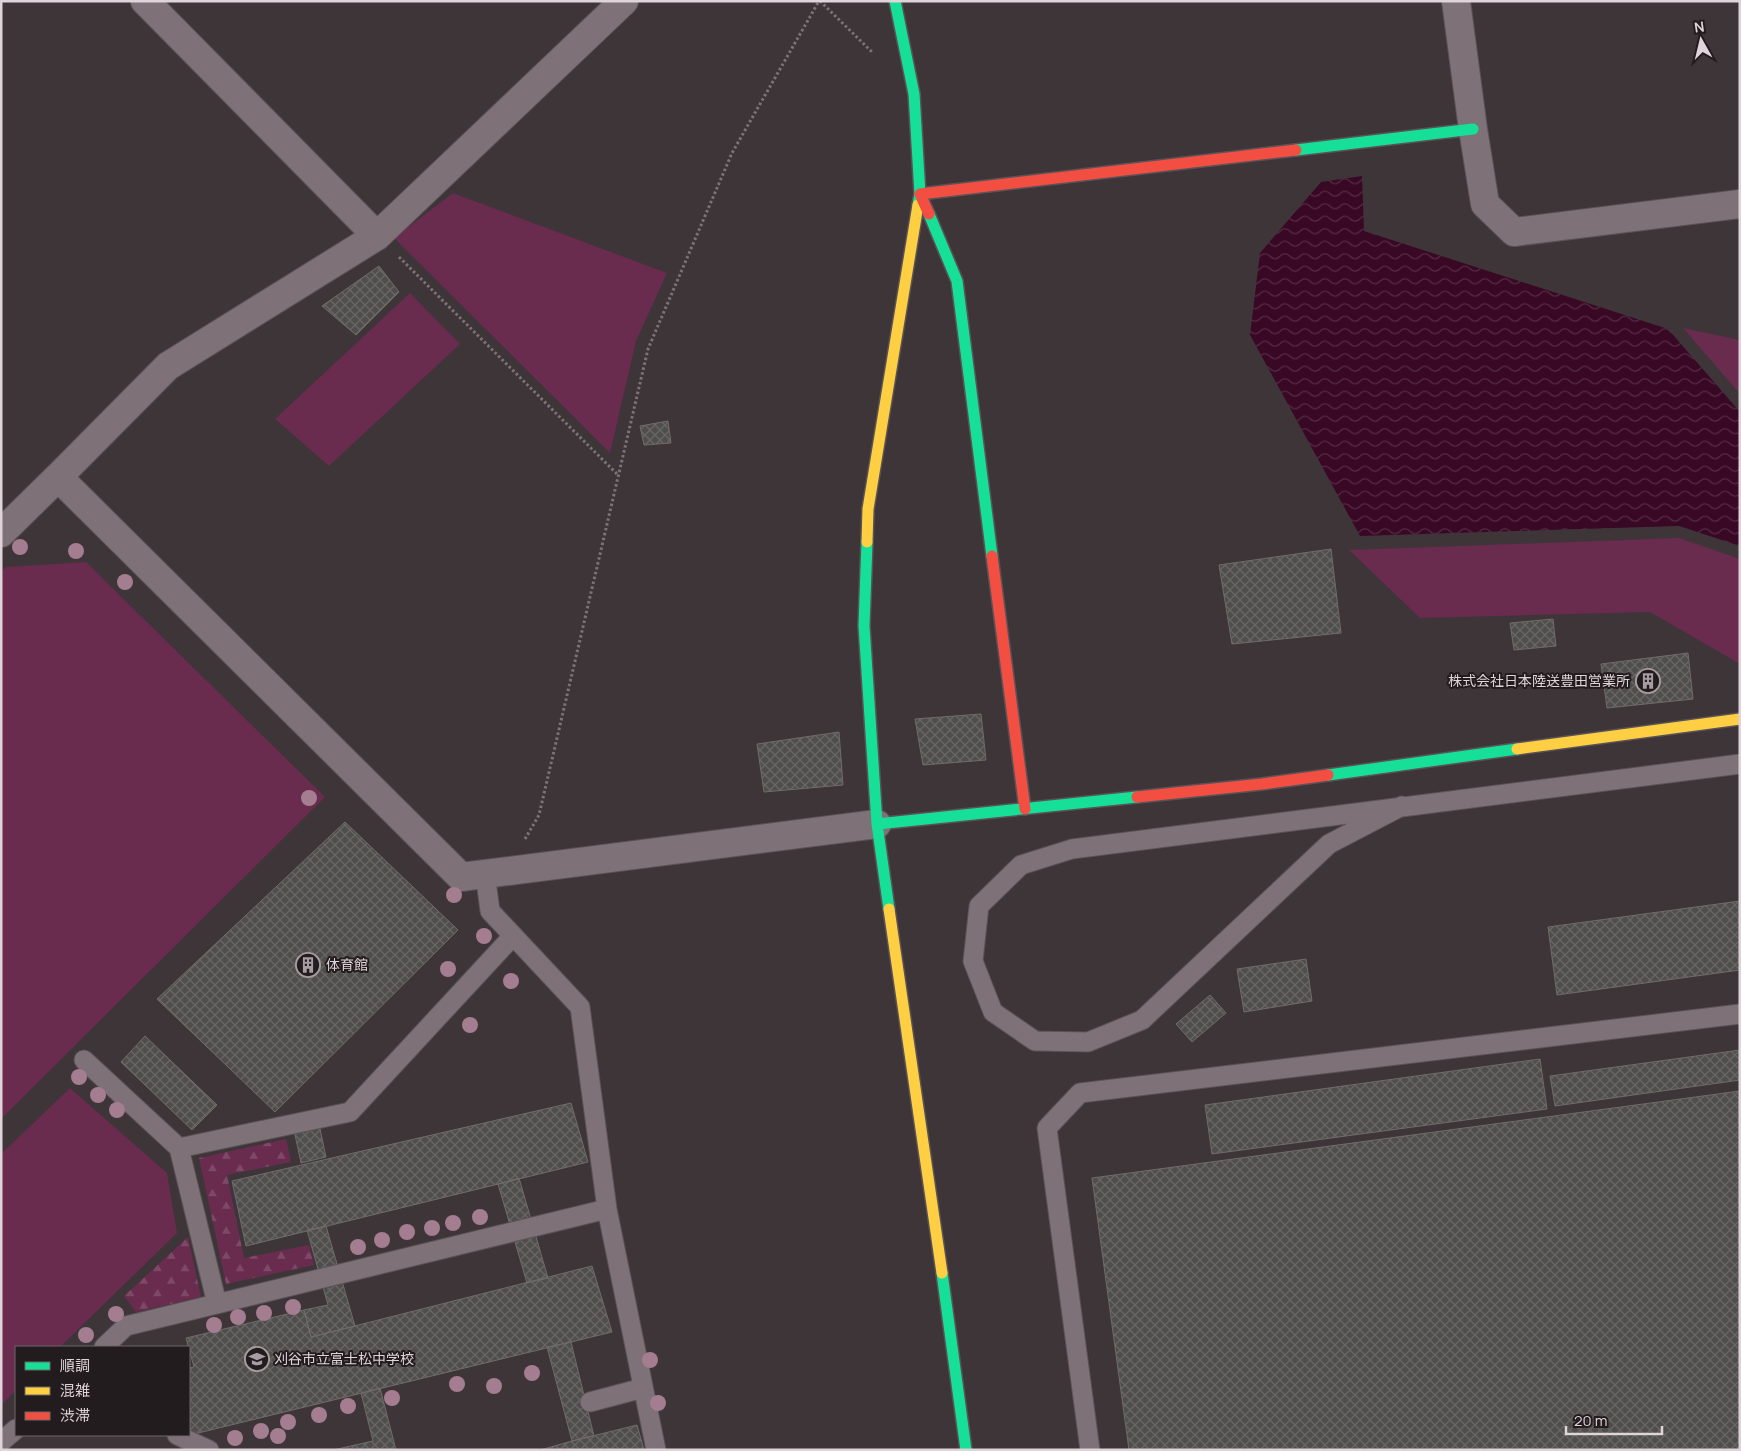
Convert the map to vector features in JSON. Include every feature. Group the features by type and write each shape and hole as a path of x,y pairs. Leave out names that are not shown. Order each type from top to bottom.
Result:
{"street":[{"path":"145,1 378,236"},
{"path":"1,533 168,366 378,236 624,1"},
{"path":"895,1 914,94 920,194 868,509 864,626 877,824 966,1450"},
{"path":"1456,1 1485,204 1514,232 1740,204"},
{"path":"920,194 1473,129"},
{"path":"920,194 956,281 1025,809"},
{"path":"58,477 461,877 496,871 877,824 1262,784 1740,719"}],"lane":[{"path":"1402,806 1329,844 1142,1020 1088,1042 1035,1041 993,1012 973,961 979,906 1021,865 1072,850 1402,806 1740,764"},
{"path":"496,871 490,911 580,1007 607,1209 656,1450"},
{"path":"179,1148 350,1112 513,936"},
{"path":"1090,1450 1047,1128 1080,1093 1740,1014"},
{"path":"84,1060 179,1148 216,1304"},
{"path":"105,1346 126,1326 607,1209"},
{"path":"590,1402 643,1388"},
{"path":"1,1442 15,1430"},
{"path":"179,1436 209,1450"}],"path":[{"path":"496,871 539,816 617,474 648,349 732,153 820,1 874,54"},
{"path":"378,236 617,474"}],"green space":[{"path":"453,193 667,273 636,341 610,453 394,238"},
{"path":"410,293 460,344 329,466 275,419"},
{"path":"1683,328 1740,340 1740,394"},
{"path":"1679,538 1740,559 1740,664 1650,612 1420,618 1349,550"},
{"path":"86,562 325,797 1,1119 1,572 6,567"},
{"path":"70,1088 167,1173 177,1233 61,1346 15,1346 15,1391 1,1405 1,1154"},
{"path":"286,1139 291,1162 227,1175 244,1258 309,1245 314,1265 226,1284 199,1158"},
{"path":"188,1237 201,1297 136,1312 124,1296"}],"water":[{"path":"1362,176 1364,231 1668,329 1740,412 1740,546 1679,526 1360,536 1250,335 1260,253 1321,182"}],"building":[{"path":"379,266 399,292 356,335 322,306"},
{"path":"668,421 671,443 644,445 640,426"},
{"path":"1331,549 1341,633 1232,644 1219,565"},
{"path":"1553,619 1556,646 1514,650 1510,623"},
{"name":"株式会社日本陸送豊田営業所","path":"1688,653 1693,699 1607,708 1601,664"},
{"path":"981,714 986,760 923,765 915,719"},
{"path":"839,732 843,785 764,792 757,744"},
{"name":"体育館","path":"345,822 458,930 275,1112 157,999"},
{"path":"1740,901 1740,970 1557,995 1548,927"},
{"path":"1306,959 1312,1001 1244,1012 1237,969"},
{"path":"1210,995 1226,1013 1192,1042 1176,1024"},
{"path":"145,1036 217,1105 192,1130 121,1062"},
{"path":"1740,1050 1740,1080 1555,1106 1550,1076"},
{"path":"1540,1059 1547,1109 1212,1154 1205,1105"},
{"path":"1740,1091 1740,1450 1129,1450 1092,1178"},
{"path":"571,1103 588,1162 246,1246 232,1181"},
{"path":"319,1124 326,1157 301,1163 294,1130"},
{"path":"519,1178 548,1278 527,1283 498,1184"},
{"path":"326,1226 355,1326 311,1337 304,1310 328,1305 307,1230"},
{"path":"592,1266 612,1332 190,1435 190,1368 194,1367 190,1346 188,1346 186,1338 304,1310 311,1337"},
{"path":"571,1342 594,1436 572,1441 547,1347"},
{"path":"380,1388 396,1450 333,1450 373,1441 361,1393"},
{"path":"637,1425 644,1450 540,1450 572,1441"}],"traffic: fast":[{"path":"895,1 914,94 920,194 918,205"},
{"path":"1296,150 1473,129"},
{"path":"929,214 957,281 992,556"},
{"path":"867,542 864,626 877,824 889,909"},
{"path":"1328,775 1517,749"},
{"path":"877,824 1137,797"},
{"path":"942,1273 966,1450"}],"traffic: slow":[{"path":"867,542 868,509 918,205"},
{"path":"1517,749 1740,719"},
{"path":"889,909 942,1273"}],"traffic: jam":[{"path":"929,214 920,194 1296,150"},
{"path":"992,556 1025,809"},
{"path":"1137,797 1328,775"}],"place":[{"name":"株式会社日本陸送豊田営業所","path":"1648,681"},
{"name":"体育館","path":"308,965"},
{"name":"刈谷市立富士松中学校","path":"257,1359"}]}
